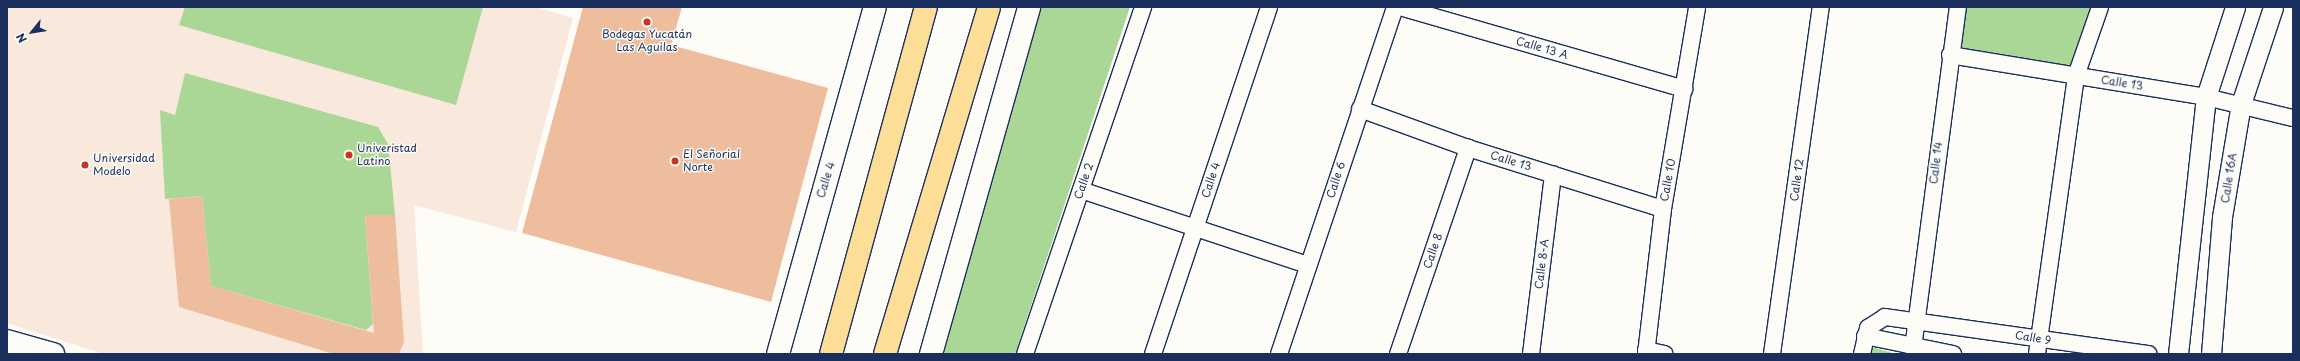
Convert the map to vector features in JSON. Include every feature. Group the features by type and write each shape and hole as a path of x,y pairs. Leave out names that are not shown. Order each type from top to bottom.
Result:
{"highway":[{"path":"831,354 926,7"},
{"path":"888,346 989,7"}],"main road":[{"name":"Calle 4","path":"778,354 875,7"},
{"path":"931,354 1029,7"},
{"path":"8,345 48,353"}],"street":[{"name":"Calle 2","path":"1025,354 1143,7"},
{"name":"Calle 4","path":"1153,354 1269,7"},
{"name":"Calle 6","path":"1279,354 1395,7"},
{"name":"Calle 13 A","path":"1400,7 1684,89"},
{"name":"Calle 10","path":"1646,352 1663,209 1697,7"},
{"name":"Calle 12","path":"1772,354 1821,7"},
{"name":"Calle 14","path":"1913,348 1950,55 1958,7"},
{"path":"2038,347 2076,76 2100,7"},
{"path":"2178,354 2206,97 2235,7"},
{"name":"Calle 16A","path":"2211,354 2222,217 2241,104 2273,7"},
{"name":"Calle 13","path":"1950,55 2206,97 2241,104 2293,118"},
{"name":"Calle 13","path":"1360,109 1468,148 1663,209"},
{"name":"Calle 8","path":"1398,354 1468,148"},
{"name":"Calle 8-A","path":"1531,354 1553,174"},
{"path":"1081,190 1196,226 1308,265"},
{"path":"1862,354 1868,328 1885,317 1917,319"},
{"name":"Calle 9","path":"1917,319 2038,347 2148,354"},
{"path":"1865,336 1888,338 1913,348 1953,354"},
{"path":"1646,352 1665,354"}],"shaded area":[{"name":"Univeristad Latino","path":"7,7 536,7 573,18 516,232 414,205 423,354 103,354 7,323"}],"green space":[{"path":"185,7 483,7 456,105 179,25"},
{"path":"1039,7 1130,7 1015,354 942,354"},
{"path":"1966,7 2092,7 2071,69 1958,50"},
{"path":"185,73 378,127 388,144 395,215 365,215 373,324 366,330 211,286 202,196 165,199 160,110 175,115"},
{"path":"1872,347 1896,354 1871,354"}],"building":[{"name":"El Señorial Norte","path":"583,7 682,7 671,45 828,88 771,302 522,233"},
{"path":"202,196 211,286 374,333 365,215 395,215 404,342 399,354 334,354 179,307 169,199"}],"place":[{"name":"Bodegas Yucatán Las Aguilas","path":"647,22"},
{"name":"Univeristad Latino","path":"349,155"},
{"name":"El Señorial Norte","path":"675,161"},
{"name":"Universidad Modelo","path":"85,165"}]}
